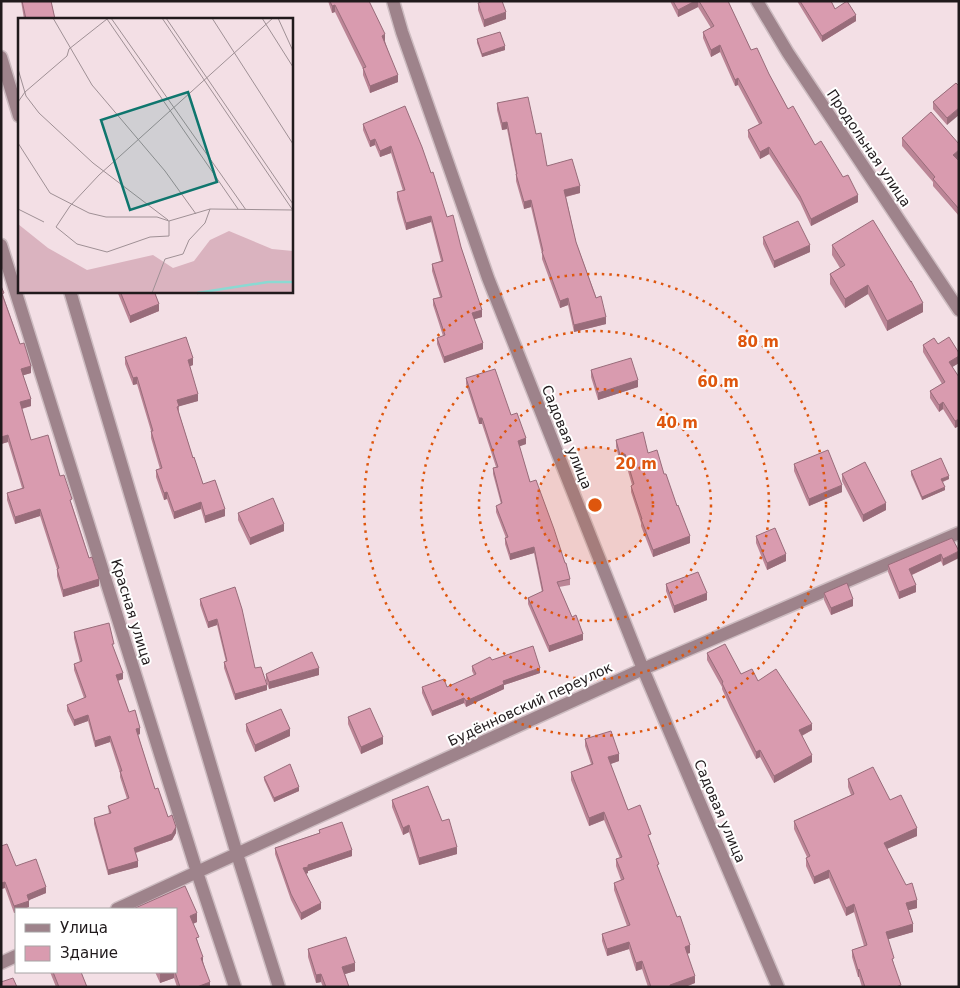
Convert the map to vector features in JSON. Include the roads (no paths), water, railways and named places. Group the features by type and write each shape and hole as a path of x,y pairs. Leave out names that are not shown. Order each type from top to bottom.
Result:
{"street":[{"name":"Садовая улица","path":"392,1 488,278 643,669 778,987"},
{"name":"Продольная улица","path":"757,1 788,53 959,310"},
{"path":"1,57 18,113"},
{"name":"Красная улица","path":"1,245 197,872 235,987"},
{"path":"70,292 237,854 279,987"},
{"name":"Будённовский переулок","path":"119,908 643,669 959,532"},
{"path":"1,964 15,957"}]}
